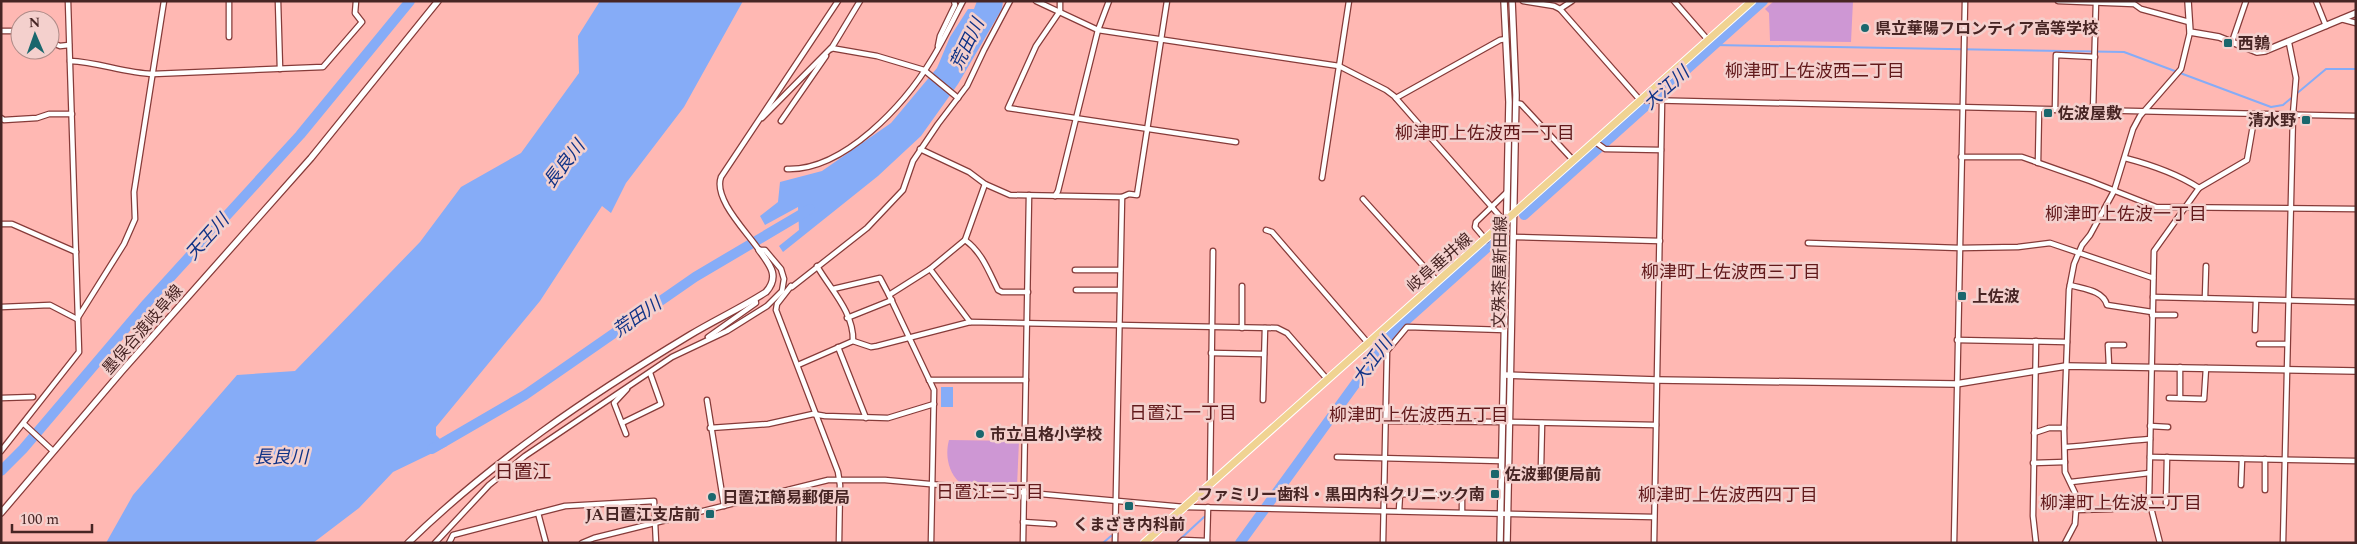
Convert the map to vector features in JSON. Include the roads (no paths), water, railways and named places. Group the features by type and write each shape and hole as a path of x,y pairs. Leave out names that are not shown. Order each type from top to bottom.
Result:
{"main road":[{"name":"墨俣合渡岐阜線","path":"1,514 51,449 312,158 438,1"},
{"name":"文殊茶屋新田線","path":"1500,543 1509,102 1504,1"},
{"name":"文殊茶屋新田線","path":"1507,543 1512,376 1516,103 1512,1"},
{"name":"岐阜垂井線","path":"1144,543 1327,379 1394,322 1438,280 1486,240 1513,213 1644,100 1752,1"},
{"path":"2188,1 2190,32 2219,37 2257,52 2273,50 2356,12"},
{"path":"408,543 465,490 526,442 658,355 755,299 772,285 774,277 772,268 760,250"},
{"path":"1504,376 1956,384 2066,366 2356,371"}],"street":[{"path":"1,451 79,352 68,1"},
{"path":"78,319 124,244 135,219 134,192 164,1"},
{"path":"229,1 230,37"},
{"path":"278,1 280,69"},
{"path":"70,60 85,61 152,74 323,67 362,22 355,13 356,1"},
{"path":"435,543 489,485 525,456 672,357 760,312 782,291 784,285 781,269 765,250 760,250 725,204 718,185 838,1"},
{"path":"781,121 831,48 860,1"},
{"path":"938,48 940,36 955,5 954,1"},
{"path":"787,169 799,170 823,162 871,131 891,112 925,72 963,1"},
{"path":"839,543 840,479 818,415 776,310 778,304 792,286 867,228 903,190 913,161 956,98 967,86 1010,1"},
{"path":"1036,1 1098,30 1339,66 1394,96 1491,206 1506,220"},
{"path":"1060,1 1060,11 1036,46 1008,108 1236,142"},
{"path":"1055,196 1058,191 1098,30 1109,1"},
{"path":"920,149 970,172 985,184 1010,194 1122,197 1137,194 1167,1"},
{"path":"1322,178 1349,1"},
{"path":"1523,1 1557,8 1644,100 2356,116"},
{"path":"1557,8 1572,1"},
{"path":"1674,1 1708,40"},
{"path":"1954,543 1965,1"},
{"path":"2058,1 2134,4 2141,9 2189,22"},
{"path":"2232,42 2246,1"},
{"path":"2316,1 2326,26"},
{"path":"2093,111 2096,2"},
{"path":"2341,19 2356,23"},
{"path":"2065,543 2075,524 2076,510 2075,493 2065,472 2066,447 2064,428 2070,285 2078,253 2114,190 2134,129 2144,112 2181,69 2190,32"},
{"path":"1394,96 1500,40 1506,39"},
{"path":"2283,543 2290,208 2296,78 2289,43"},
{"path":"60,46 69,46"},
{"path":"759,120 831,48"},
{"path":"831,48 877,56 925,72 956,98"},
{"path":"2055,110 2056,56 2095,57"},
{"path":"1654,543 1660,241 1660,101"},
{"path":"1516,103 1521,104 1573,160"},
{"path":"2038,163 2039,110"},
{"path":"1,118 4,120 37,118 49,114 72,114"},
{"path":"2160,543 2148,500 2154,250 2199,188 2247,160 2255,114"},
{"path":"1595,143 1605,149 1661,150"},
{"path":"1962,157 2022,158 2114,190 2156,207 2356,209"},
{"path":"2125,158 2154,165 2185,179 2199,188"},
{"path":"889,295 930,269 965,240 985,184"},
{"path":"1486,240 1474,227 1478,218 1504,196 1508,190"},
{"path":"1023,543 1029,195"},
{"path":"1116,543 1122,197"},
{"path":"1363,199 1438,280"},
{"path":"1,224 12,224 76,252"},
{"path":"1268,231 1368,343"},
{"path":"1513,237 1660,241"},
{"path":"965,240 973,246 981,257 998,290 1002,292 1028,292"},
{"path":"1808,243 1960,248 2018,247 2050,243 2153,278"},
{"path":"1210,483 1213,251"},
{"path":"817,266 833,289 847,318 853,341"},
{"path":"2205,298 2206,266"},
{"path":"930,269 970,322"},
{"path":"1075,270 1120,270"},
{"path":"833,289 880,278 934,390 931,543"},
{"path":"784,285 792,286"},
{"path":"2070,285 2103,296 2107,305 2175,315"},
{"path":"1242,286 1242,328"},
{"path":"1076,290 1120,290"},
{"path":"2153,297 2356,302"},
{"path":"704,341 756,303 755,299"},
{"path":"847,318 892,300"},
{"path":"2255,330 2256,300"},
{"path":"1,307 50,305 78,319"},
{"path":"798,365 853,341 871,347 970,322 1277,328 1288,333 1327,379"},
{"path":"1263,400 1265,328"},
{"path":"1383,543 1388,351 1402,330 1406,328 1504,330"},
{"path":"1957,340 2067,342"},
{"path":"2036,341 2032,516 2036,543"},
{"path":"2259,344 2287,344"},
{"path":"2109,366 2108,345 2124,345"},
{"path":"838,347 866,418"},
{"path":"1211,353 1264,354"},
{"path":"2180,367 2180,398"},
{"path":"2169,398 2204,399 2206,368"},
{"path":"622,423 661,404 650,372"},
{"path":"930,380 1026,380"},
{"path":"626,434 614,402 626,393 628,388"},
{"path":"1,398 33,397"},
{"path":"707,400 724,506"},
{"path":"710,428 768,424 813,414 888,418 934,404"},
{"path":"1385,421 1502,422"},
{"path":"1510,422 1656,425"},
{"path":"1541,467 1542,423"},
{"path":"24,424 51,449"},
{"path":"2150,426 2168,427"},
{"path":"2034,433 2048,428 2064,428"},
{"path":"2066,447 2150,439"},
{"path":"1337,457 1502,461"},
{"path":"2150,457 2356,461"},
{"path":"2166,503 2167,458"},
{"path":"2242,459 2242,485"},
{"path":"2265,459 2265,490"},
{"path":"2033,463 2065,462"},
{"path":"2071,482 2149,473"},
{"path":"582,543 724,506 840,479 1184,507 1654,517"},
{"path":"1339,493 1384,494"},
{"path":"1399,511 1400,494 1462,495 1462,512"},
{"path":"449,543 453,535 565,506 654,501 656,543"},
{"path":"1180,543 1183,540 1207,542 1208,507"},
{"path":"2076,510 2112,509"},
{"path":"538,513 546,543"},
{"path":"1023,522 1054,524"}],"water":[{"name":"長良川","path":"600,1 743,1 684,107 626,183 611,213 602,206 540,301 436,427 436,435 447,446 393,472 359,508 313,543 106,543 133,495 237,375 295,371 420,242 461,187 521,153 579,73 578,36"},
{"path":"977,1 1003,1 1002,9 958,84 921,136 878,176 783,252 779,246 799,230 798,207 765,225 760,216 778,202 780,182 822,171 891,123 937,68 950,37 968,9 974,9"},
{"path":"941,387 953,387 953,407 941,407"}],"waterway":[{"name":"天王川","path":"1,471 23,449 147,303 300,135 410,1"},
{"name":"大江川","path":"1524,215 1763,1"},
{"path":"1714,45 2124,52 2271,107 2283,105 2326,69 2356,69"},
{"name":"荒田川","path":"432,449 525,395 695,277 810,209"},
{"name":"大江川","path":"1240,543 1393,332 1490,245"},
{"path":"1176,543 1204,517"},
{"path":"1103,543 1111,536"}],"place":[{"name":"県立華陽フロンティア高等学校","path":"1865,28"},
{"name":"西鶉","path":"2228,43"},
{"name":"佐波屋敷","path":"2048,113"},
{"name":"清水野","path":"2306,120"},
{"name":"上佐波","path":"1962,296"},
{"name":"市立且格小学校","path":"980,434"},
{"name":"佐波郵便局前","path":"1495,474"},
{"name":"ファミリー歯科・黒田内科クリニック南","path":"1495,494"},
{"name":"日置江簡易郵便局","path":"712,497"},
{"name":"くまざき内科前","path":"1129,506"},
{"name":"JA日置江支店前","path":"710,514"}],"district":[{"name":"柳津町上佐波西二丁目","path":"1815,71"},
{"name":"柳津町上佐波西一丁目","path":"1485,133"},
{"name":"柳津町上佐波一丁目","path":"2126,214"},
{"name":"柳津町上佐波西三丁目","path":"1731,272"},
{"name":"日置江一丁目","path":"1183,413"},
{"name":"柳津町上佐波西五丁目","path":"1419,415"},
{"name":"日置江","path":"523,471"},
{"name":"日置江三丁目","path":"990,492"},
{"name":"柳津町上佐波西四丁目","path":"1728,495"},
{"name":"柳津町上佐波二丁目","path":"2121,503"}]}
